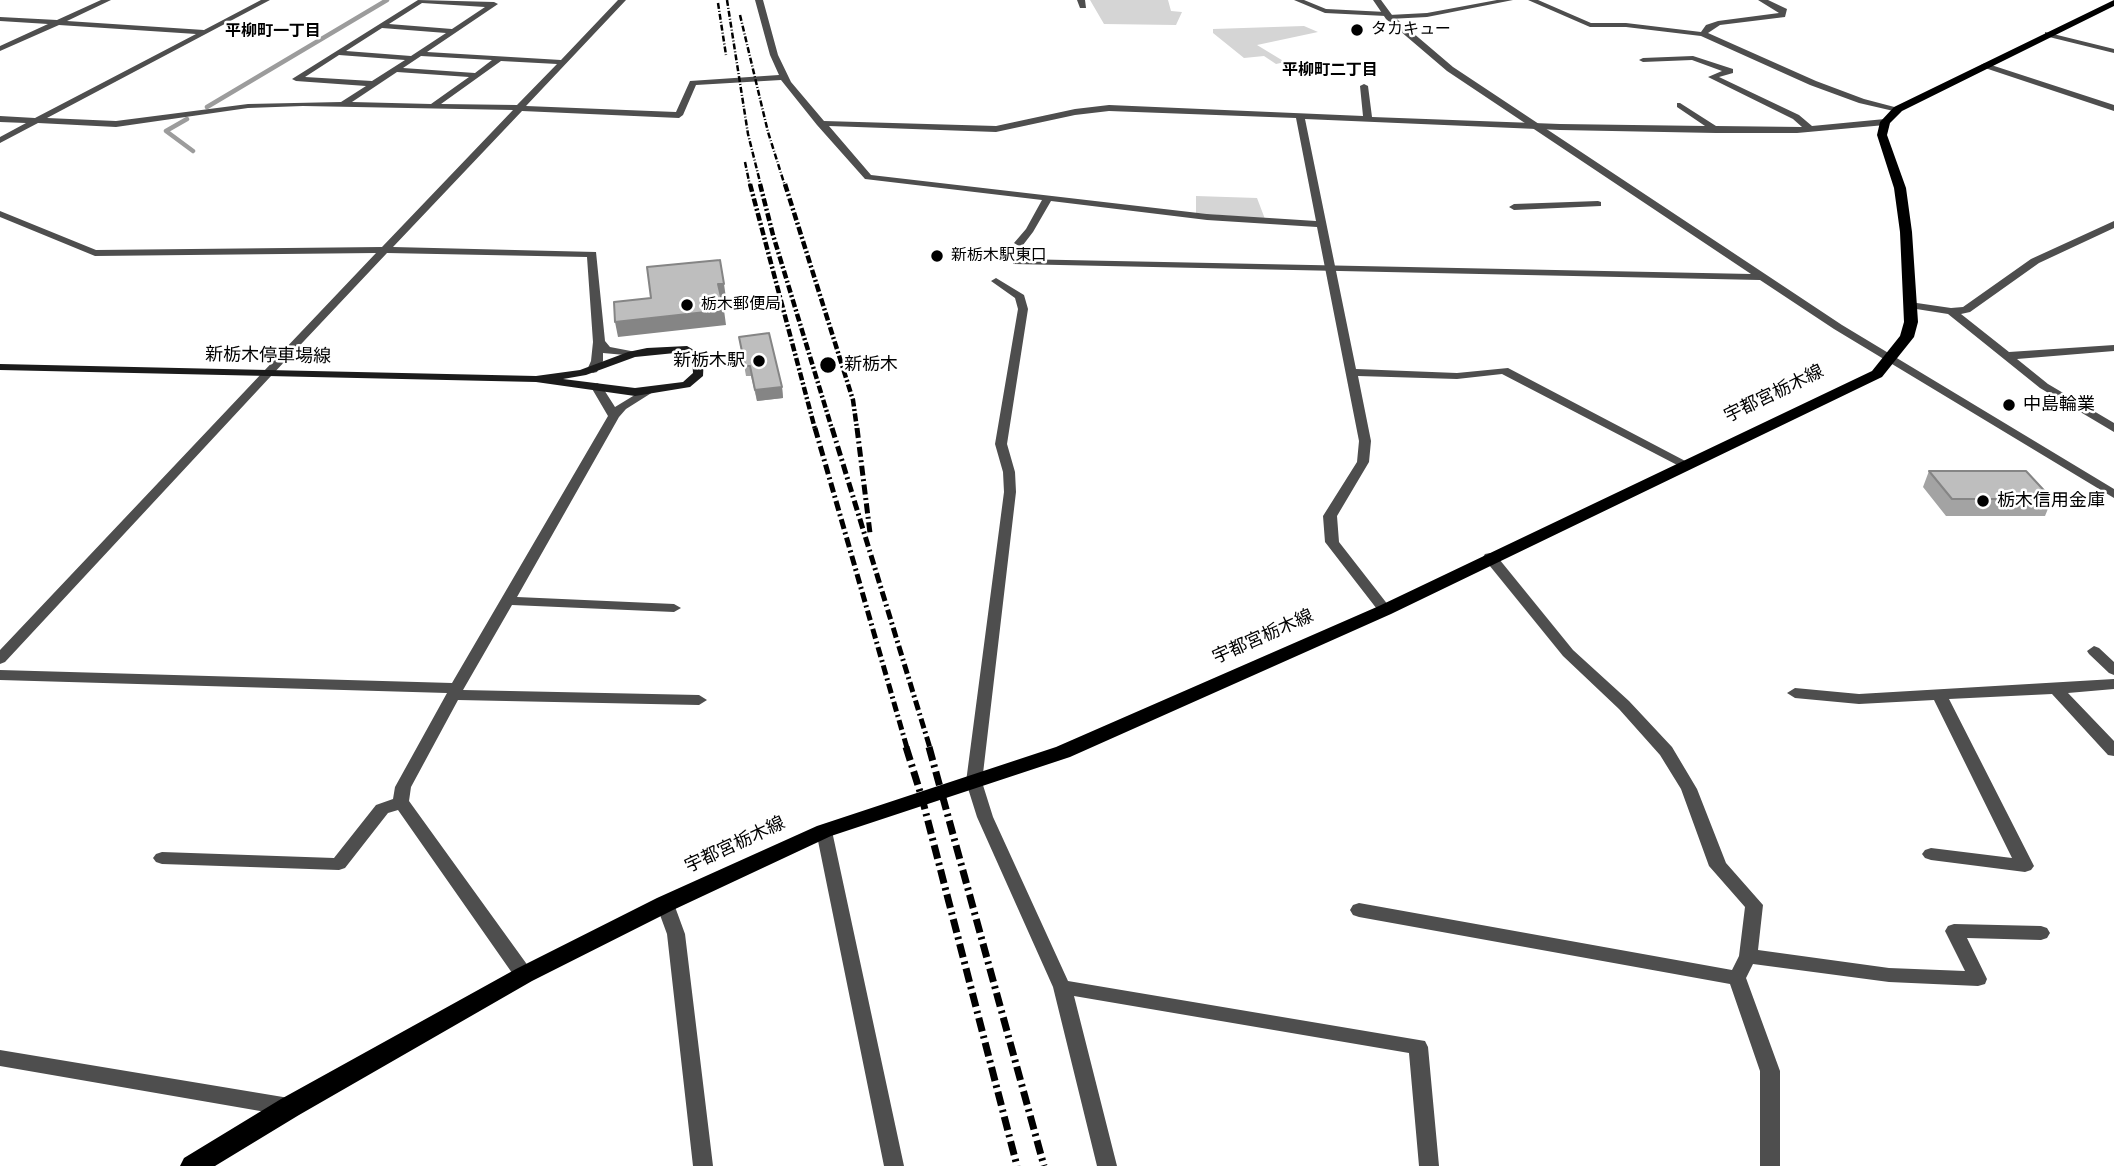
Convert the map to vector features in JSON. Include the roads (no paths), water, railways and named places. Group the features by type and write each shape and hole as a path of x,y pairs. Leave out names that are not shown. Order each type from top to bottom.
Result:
{"main road":[{"path":"1885,122 1898,109 2114,2"},
{"name":"宇都宮栃木線","path":"193,1166 524,975 666,904 824,831 1063,752 1385,610 1490,557 1877,374 1907,337 1911,322 1900,188 1882,135 1885,122"},
{"path":"687,349 698,356 699,374 696,380 673,389 647,392 536,379 593,370 632,354 687,349"},
{"name":"新栃木停車場線","path":"0,367 536,379"}],"street":[{"path":"0,49 107,0"},
{"path":"0,140 266,0"},
{"path":"0,659 383,250 622,0"},
{"path":"759,0 783,77 856,166 864,174 876,179 1217,218 1322,224"},
{"path":"1298,0 1325,11 1387,15 1427,15 1510,0"},
{"path":"1377,0 1387,15 1450,69 1889,359 2114,494"},
{"path":"1532,0 1590,25 1626,25 1703,34 1814,83 1862,101 1898,109"},
{"path":"1703,34 1718,23 1782,15 1784,11 1762,0"},
{"path":"375,83 296,79 421,1 497,3"},
{"path":"344,104 497,3"},
{"path":"0,19 206,32"},
{"path":"381,26 454,31"},
{"path":"2048,34 2114,51"},
{"path":"338,53 563,62"},
{"path":"1643,60 1693,58 1730,71 1712,77 1797,117 1810,129"},
{"path":"433,106 499,59"},
{"path":"1985,65 2114,108"},
{"path":"395,70 477,75"},
{"path":"0,119 116,124 248,106 344,104 679,115 693,83 783,77"},
{"path":"1364,86 1368,119"},
{"path":"1680,104 1716,130"},
{"path":"820,123 996,130 1103,108 1538,127 1810,129 1885,122"},
{"path":"1300,117 1365,441 1363,462 1330,516 1332,542 1385,610"},
{"path":"856,166 874,164"},
{"path":"1019,243 1030,230 1048,198"},
{"path":"1514,207 1598,204"},
{"path":"0,214 95,253 383,250 592,254 599,342 593,370"},
{"path":"1910,305 1951,312 1966,310 2035,261 2114,224"},
{"path":"1017,262 1764,277"},
{"path":"996,281 1020,297 1023,309 1001,444 1009,472 1010,492 974,782 985,817 1062,987 1107,1166"},
{"path":"1951,312 2044,386 2114,428"},
{"path":"599,342 606,350 632,354"},
{"path":"2006,356 2114,348"},
{"path":"1350,372 1457,376 1504,370 1685,464"},
{"path":"597,387 614,416"},
{"path":"524,975 401,802 403,787 614,416 622,406 647,392"},
{"path":"1490,557 1569,653 1624,705 1667,751 1689,789 1718,866 1754,905 1748,956 1737,978 1770,1071 1770,1166"},
{"path":"508,601 674,608"},
{"path":"2094,651 2114,670"},
{"path":"0,675 699,700"},
{"path":"1796,693 1859,699 2114,684"},
{"path":"2056,689 2114,751"},
{"path":"1931,854 2025,866 1939,695"},
{"path":"162,858 339,864 382,808 401,802"},
{"path":"824,831 894,1166"},
{"path":"666,904 676,934 703,1166"},
{"path":"1359,910 1737,978"},
{"path":"1748,956 1889,975 1978,979 1954,930 2041,933"},
{"path":"1062,987 1418,1048 1429,1166"},
{"path":"0,1058 290,1108"}],"waterway":[{"path":"207,107 387,0"},
{"path":"187,119 166,131 193,151"}],"railway":[{"path":"727,0 748,134 761,186"},
{"path":"718,3 726,55"},
{"path":"740,15 768,132 785,186"},
{"path":"745,162 750,186"},
{"path":"750,184 815,429"},
{"path":"760,184 832,429"},
{"path":"785,184 853,400 857,429"},
{"path":"815,428 907,748"},
{"path":"832,428 930,748"},
{"path":"857,428 870,533"},
{"path":"906,747 922,798 1017,1166"},
{"path":"929,747 1044,1166"}],"place":[{"name":"タカキュー","path":"1357,30"},
{"name":"新栃木駅東口","path":"937,256"},
{"name":"栃木郵便局","path":"687,305"},
{"name":"新栃木駅","path":"759,361"},
{"name":"新栃木","path":"828,365"},
{"name":"中島輪業","path":"2009,405"},
{"name":"栃木信用金庫","path":"1983,501"}],"district":[{"name":"平柳町一丁目","path":"273,32"},
{"name":"平柳町二丁目","path":"1330,71"}]}
